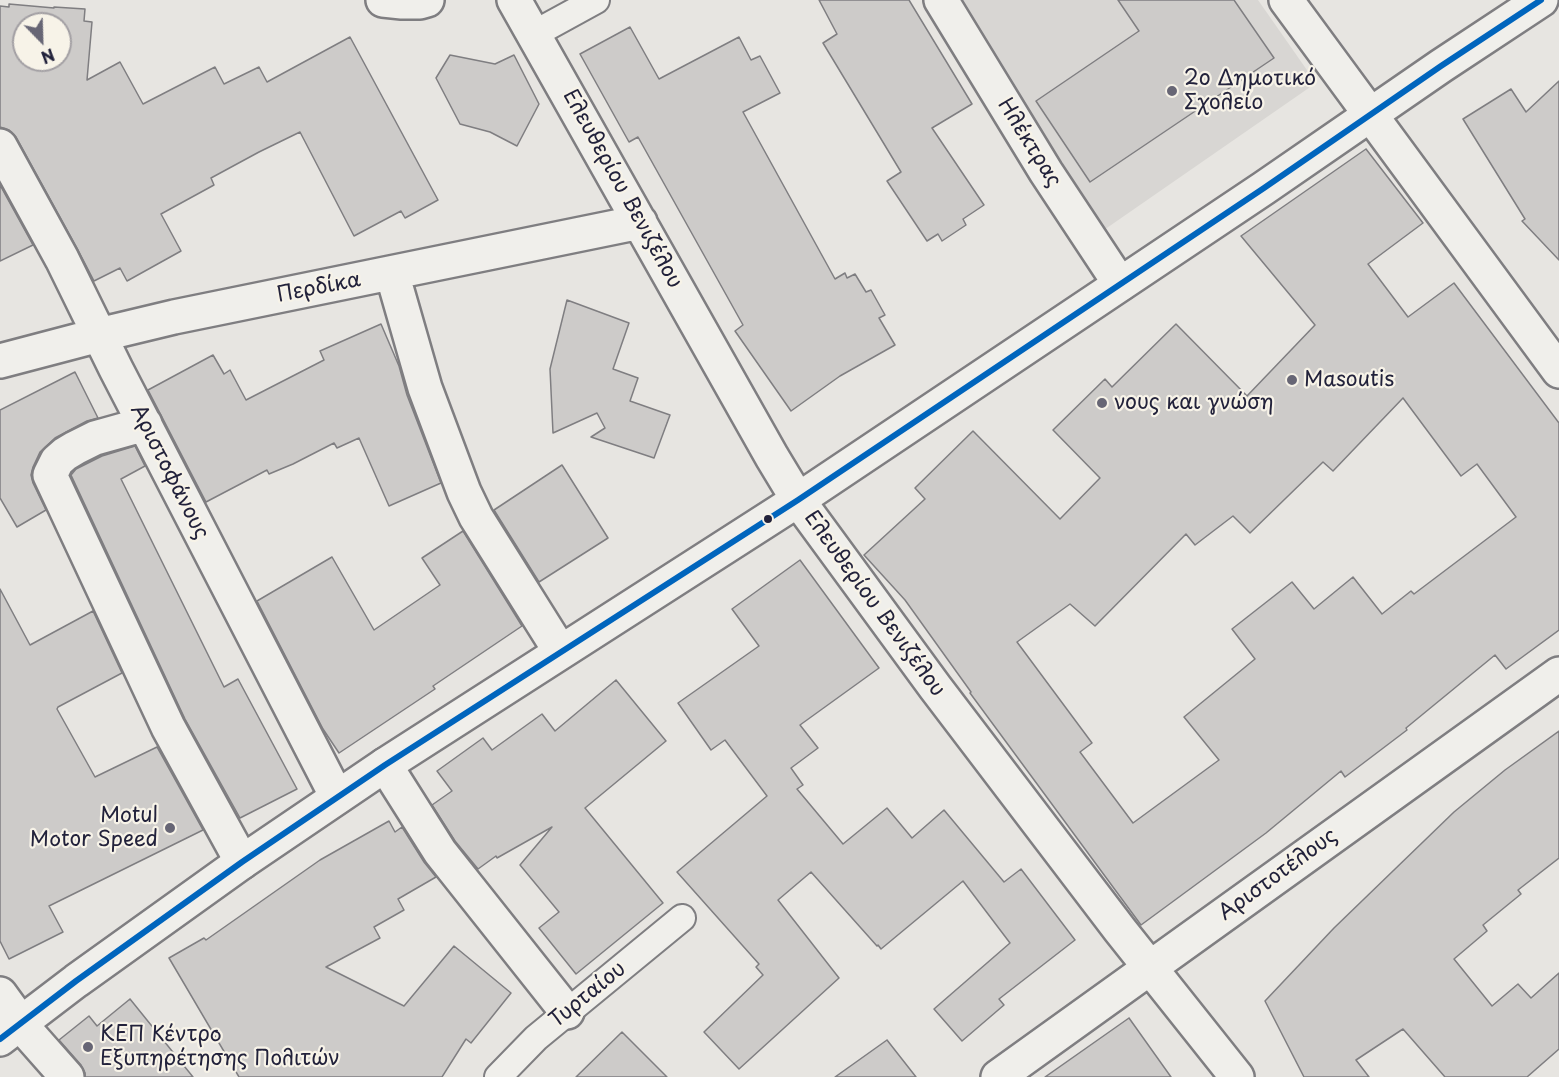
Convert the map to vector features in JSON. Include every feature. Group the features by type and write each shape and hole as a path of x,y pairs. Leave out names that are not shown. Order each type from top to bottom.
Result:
{"street":[{"path":"383,0 402,2 427,0"},
{"name":"Ελευθερίου Βενιζέλου","path":"514,0 798,500 935,687 1237,1077"},
{"path":"534,34 596,0"},
{"name":"Ηλέκτρας","path":"941,0 1047,172 1120,284"},
{"path":"1286,0 1559,371"},
{"path":"10,1031 242,862 337,797 560,651 798,500 1541,0"},
{"name":"Αριστοφάνους","path":"0,146 62,259 337,797"},
{"name":"Περδίκα","path":"0,361 99,335 253,300 640,222"},
{"path":"392,273 424,388 464,492 476,517 560,651"},
{"path":"145,424 95,438 75,448 57,462 50,475 168,727 242,862"},
{"name":"Αριστοτέλους","path":"998,1077 1559,674"},
{"path":"385,765 440,852 567,1012"},
{"name":"Τυρταίου","path":"498,1077 536,1038 682,918"},
{"path":"0,994 10,1031 67,1077"}],"shaded area":[{"path":"953,0 1258,0 1316,83 1101,232"}],"building":[{"path":"819,0 909,0 972,104 932,128 984,205 963,219 966,225 942,241 938,234 927,241 887,181 901,172 823,43 837,34"},
{"path":"1118,0 1234,0 1274,58 1090,182 1036,101 1139,31"},
{"path":"9,4 85,9 84,21 92,22 87,80 120,62 143,104 215,67 224,84 259,67 267,82 350,37 438,200 405,218 401,211 354,236 300,132 211,178 214,185 161,214 181,251 127,281 120,268 94,281 16,137 9,130 0,127 0,6 9,7"},
{"path":"630,27 659,79 739,37 751,60 760,56 780,93 743,112 835,279 845,273 847,278 855,274 866,292 871,290 885,315 879,318 895,345 840,376 791,411 735,331 743,325 638,137 629,142 580,54"},
{"path":"450,55 495,64 514,55 539,104 517,146 490,132 460,124 436,78"},
{"path":"1559,81 1559,260 1522,221 1525,219 1463,119 1511,89 1526,112"},
{"path":"1366,149 1423,223 1368,264 1408,317 1454,283 1559,423 1559,630 1506,669 1495,655 1406,728 1407,730 1345,777 1341,771 1266,833 1141,925 970,693 905,600 864,555 925,499 915,488 973,431 1060,519 1100,478 1053,430 1105,379 1112,387 1176,324 1247,396 1315,325 1241,236","holes":["1403,398 1461,476 1477,464 1516,517 1414,594 1411,591 1382,614 1353,577 1314,609 1292,582 1232,629 1255,659 1184,717 1219,760 1133,823 1080,752 1092,743 1017,642 1070,604 1095,626 1186,534 1195,545 1233,516 1250,533 1323,462 1333,471"]},
{"path":"0,185 33,245 0,261"},
{"path":"567,300 629,323 613,369 638,378 630,401 670,415 654,458 591,437 605,428 597,413 553,433 550,369"},
{"path":"381,324 399,366 407,395 441,483 389,506 359,438 337,448 334,443 269,474 267,470 206,502 148,390 213,355 224,374 230,370 246,400 324,360 320,351"},
{"path":"75,372 98,418 87,421 55,438 40,452 31,475 46,510 17,527 0,498 0,410"},
{"path":"135,446 145,466 121,479 224,687 238,679 297,789 240,818 185,719 71,475 76,469 102,456"},
{"path":"562,465 608,538 539,582 494,510"},
{"path":"463,531 522,626 433,686 435,689 339,753 323,729 257,601 332,557 374,630 440,585 422,558"},
{"path":"800,560 879,668 800,725 818,748 791,768 803,785 797,789 843,844 887,808 912,838 944,810 1004,882 1021,869 1075,940 999,999 1004,1005 962,1041 934,1009 1010,943 963,881 881,949 811,872 778,900 839,978 739,1069 704,1032 763,975 756,967 759,964 677,872 767,796 725,740 711,750 678,703 759,646 732,609"},
{"path":"0,589 30,645 93,611 122,673 57,709 95,777 157,747 203,830 49,906 63,932 9,959 0,941"},
{"path":"616,680 666,741 585,808 663,903 576,974 539,928 559,912 520,865 552,827 497,858 496,856 478,869 455,841 432,805 452,791 437,771 483,738 492,750 542,714 555,731"},
{"path":"1559,731 1559,858 1518,890 1521,894 1483,925 1487,931 1454,959 1492,1006 1518,984 1531,998 1559,973 1559,1049 1527,1077 1445,1077 1403,1029 1356,1060 1369,1077 1304,1077 1265,1001 1334,928 1454,812 1505,770"},
{"path":"389,821 395,832 402,827 436,877 398,899 404,910 374,927 380,938 326,967 404,1006 454,946 511,993 471,1043 466,1039 442,1077 239,1077 169,958 204,938 206,940 320,860"},
{"path":"130,999 193,1077 85,1077 81,1065 59,1040 89,1016 97,1026"},
{"path":"1129,1018 1171,1077 1045,1077"},
{"path":"622,1032 667,1077 576,1077"},
{"path":"887,1040 916,1077 835,1077"}],"transit line":[{"path":"0,1039 76,981 242,862 385,765 798,500 1541,0"}],"place":[{"name":"2ο Δημοτικό Σχολείο","path":"1172,91"},
{"name":"Masoutis","path":"1292,380"},
{"name":"νους και γνώση","path":"1102,403"},
{"name":"Motul Motor Speed","path":"170,828"},
{"name":"ΚΕΠ Κέντρο Εξυπηρέτησης Πολιτών","path":"88,1047"}]}
